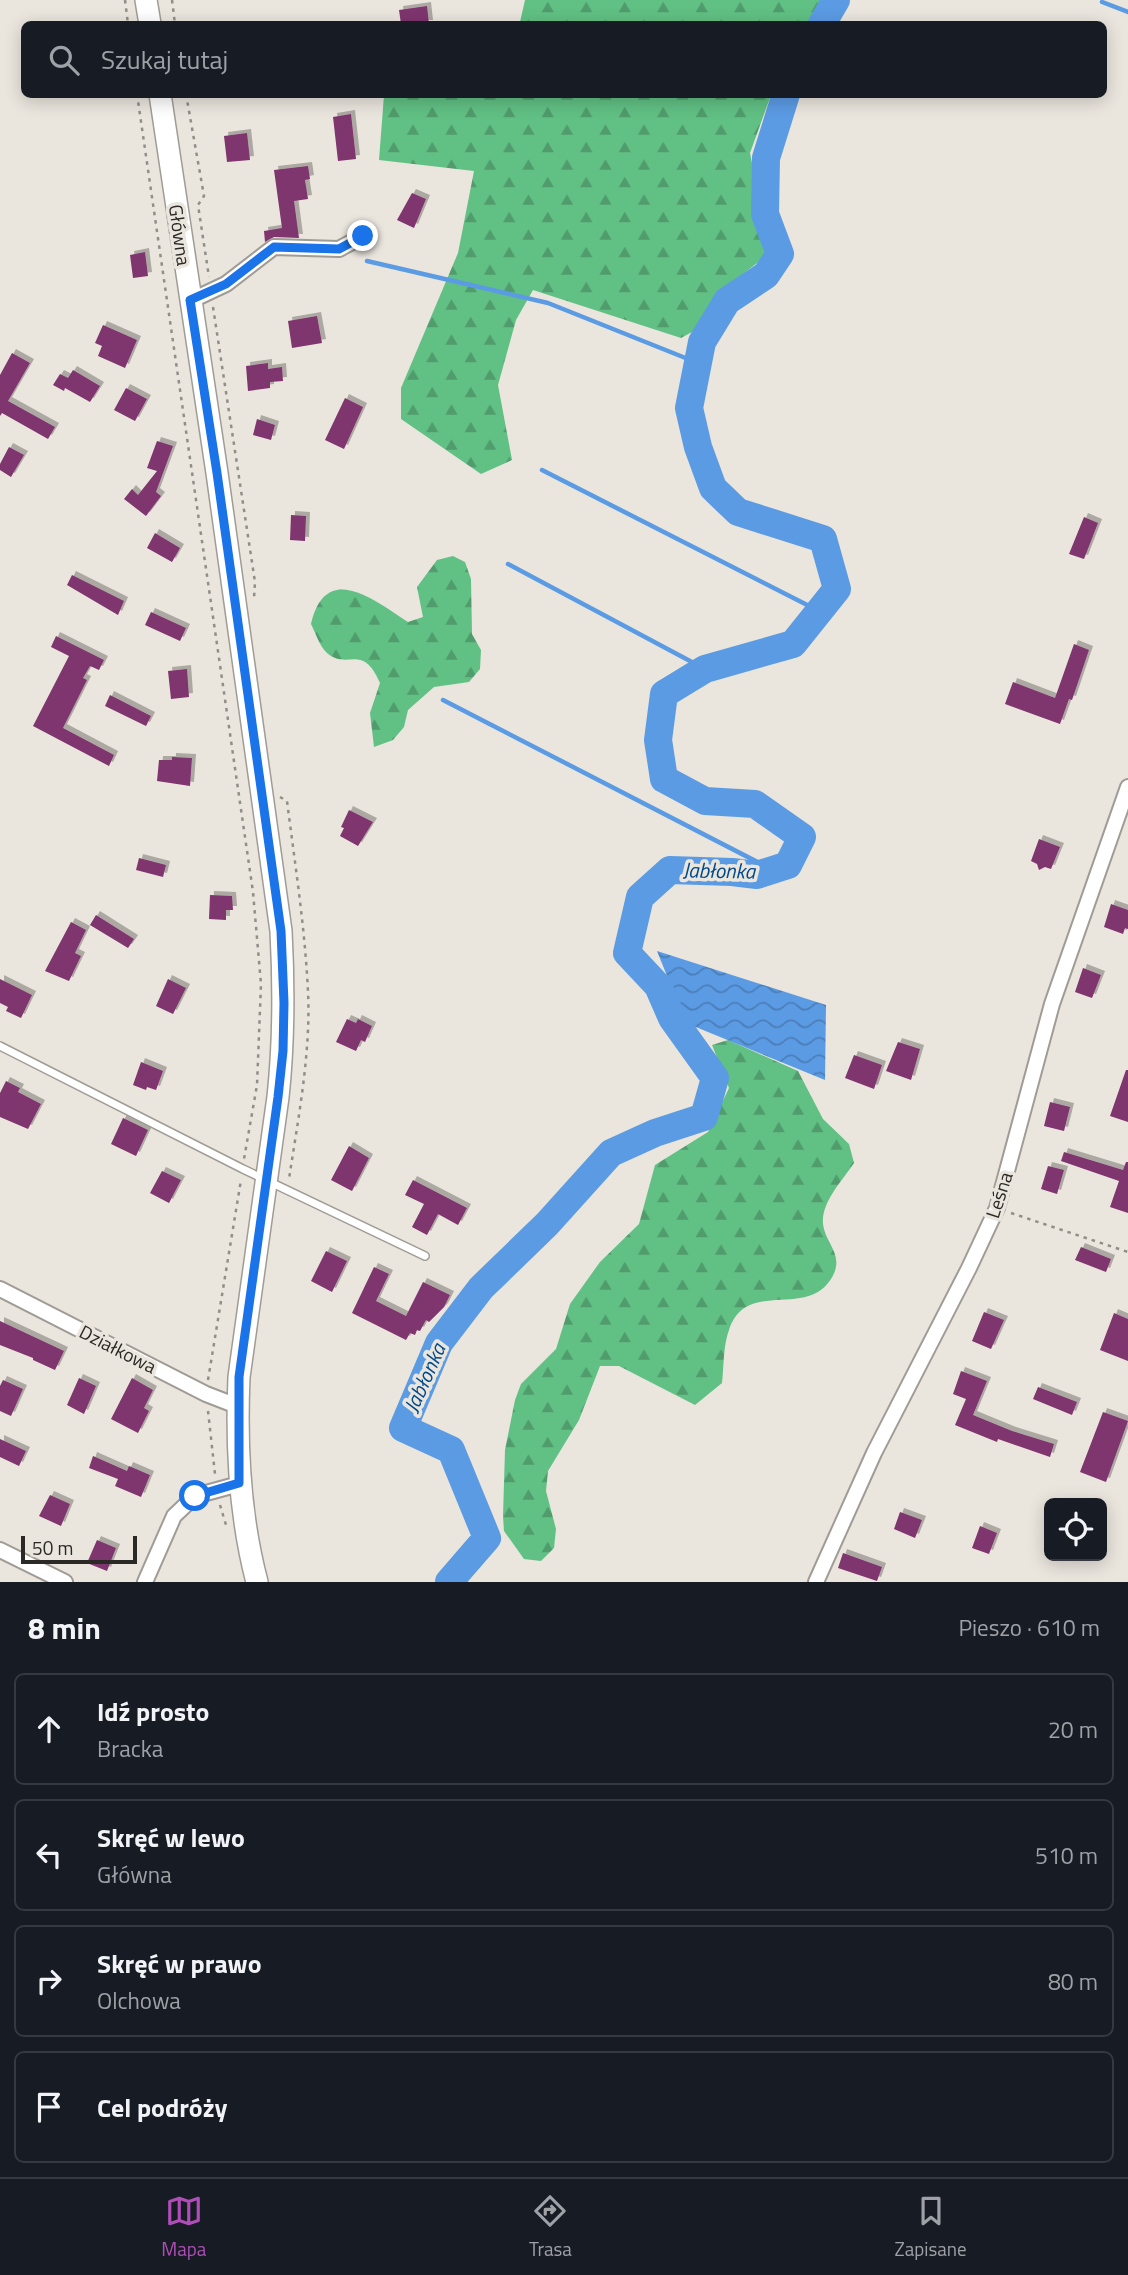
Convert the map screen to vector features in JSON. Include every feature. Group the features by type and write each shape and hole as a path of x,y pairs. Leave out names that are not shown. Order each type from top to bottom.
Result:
{"main road":[{"path":"146,0 150,21"},
{"name":"Główna","path":"161,98 248,687 281,931 283,1051 237,1406 239,1483 257,1582"}],"street":[{"path":"190,300 226,284 274,247 339,249 363,236"},
{"name":"Leśna","path":"816,1582 874,1452 997,1208 1052,1004 1128,787"},
{"name":"Działkowa","path":"0,1289 206,1394 237,1406"},
{"path":"145,1582 174,1516 195,1496 216,1492 239,1483"},
{"path":"0,1550 65,1582"}],"lane":[{"path":"0,1046 243,1169 425,1256"}],"path":[{"path":"125,0 128,21"},
{"path":"172,0 175,21"},
{"path":"138,98 253,892 261,984 257,1085 206,1394 216,1492"},
{"path":"997,1208 1128,1252"}],"green space":[{"path":"525,0 824,0 811,21 520,21"},
{"path":"384,98 770,98 750,153 766,234 765,257 718,293 703,326 681,338 533,290 516,320 498,385 512,460 481,474 401,419 401,388 458,253 474,171 379,160"},
{"path":"453,556 465,562 471,579 472,634 481,650 480,669 469,682 434,687 408,710 404,727 393,740 374,747 370,713 380,683 373,671 361,660 342,660 324,650 311,624 318,605 328,594 340,590 353,591 381,604 408,622 423,617 417,587 437,560"},
{"path":"728,1040 798,1071 823,1119 849,1144 854,1163 829,1200 823,1216 825,1231 836,1256 835,1271 820,1291 807,1297 762,1302 749,1306 737,1315 727,1336 722,1383 695,1405 619,1366 600,1366 579,1420 548,1471 546,1491 556,1529 554,1548 541,1561 524,1559 504,1531 503,1516 505,1450 521,1384 556,1349 570,1304 600,1262 639,1224 655,1165 708,1132 729,1088 712,1045"}],"water":[{"path":"657,951 826,1005 825,1080 686,1023"}],"building":[{"path":"427,6 429,21 401,21 399,10"},
{"path":"351,114 356,159 338,161 333,117"},
{"path":"247,133 250,160 227,162 224,136"},
{"path":"308,166 310,179 305,180 308,199 294,201 299,238 274,237 265,242 264,231 282,228 274,170"},
{"path":"412,193 426,199 414,228 397,220"},
{"path":"145,252 148,276 133,278 130,255"},
{"path":"317,316 322,343 292,348 288,321"},
{"path":"103,325 137,340 125,368 98,356 102,346 95,343"},
{"path":"12,353 30,363 8,401 55,427 48,439 2,413 0,416 0,375"},
{"path":"268,363 268,369 282,367 283,381 270,382 270,388 248,391 246,366"},
{"path":"73,370 100,386 90,402 65,388 64,391 53,385 60,374 68,378"},
{"path":"126,388 147,399 135,421 114,410"},
{"path":"345,398 363,407 344,449 325,440"},
{"path":"257,419 275,425 271,440 253,435"},
{"path":"157,441 173,446 156,492 161,496 146,516 124,499 132,489 138,495 157,471 147,468"},
{"path":"9,447 24,455 11,477 0,470 0,464"},
{"path":"291,515 306,516 305,541 290,540"},
{"path":"1084,517 1098,523 1084,559 1069,554"},
{"path":"155,533 180,548 172,562 147,548"},
{"path":"72,575 124,601 118,615 67,585"},
{"path":"151,612 186,628 180,641 145,625"},
{"path":"56,636 104,660 99,670 90,666 83,678 87,680 63,728 114,755 109,766 33,726 69,656 51,647"},
{"path":"1074,644 1089,650 1072,700 1069,699 1060,724 1005,704 1013,682 1055,698"},
{"path":"187,669 189,697 171,699 168,671"},
{"path":"110,695 151,716 146,726 105,706"},
{"path":"172,757 192,758 190,786 157,781 159,760 172,760"},
{"path":"349,810 373,822 358,846 340,836"},
{"path":"1039,839 1060,847 1051,869 1045,867 1039,870 1037,864 1031,861"},
{"path":"139,858 166,865 163,877 136,870"},
{"path":"210,895 232,896 233,910 226,910 226,920 209,919"},
{"path":"1111,904 1128,910 1128,929 1125,928 1123,934 1104,927"},
{"path":"96,915 134,939 128,948 90,925"},
{"path":"71,922 86,930 75,953 81,956 69,981 45,971"},
{"path":"1083,968 1101,975 1092,998 1075,992"},
{"path":"0,979 32,995 21,1018 6,1011 8,1007 0,1003"},
{"path":"168,979 186,988 173,1014 156,1006"},
{"path":"347,1019 356,1023 358,1019 372,1026 365,1042 361,1040 356,1051 336,1042"},
{"path":"898,1042 920,1049 911,1080 886,1071"},
{"path":"854,1055 882,1065 874,1089 845,1078"},
{"path":"141,1062 163,1071 156,1090 147,1087 146,1090 133,1085"},
{"path":"1128,1070 1128,1122 1110,1116"},
{"path":"6,1081 20,1088 18,1092 41,1104 28,1129 0,1117 0,1093"},
{"path":"1050,1102 1070,1107 1064,1131 1044,1126"},
{"path":"123,1118 148,1130 136,1156 111,1144"},
{"path":"349,1146 369,1158 352,1191 331,1180"},
{"path":"1064,1152 1123,1170 1128,1162 1128,1213 1110,1207 1119,1181 1061,1161"},
{"path":"1048,1166 1064,1170 1057,1194 1041,1189"},
{"path":"162,1171 181,1180 169,1203 150,1193"},
{"path":"413,1180 467,1208 458,1225 438,1214 427,1235 412,1227 424,1204 405,1195"},
{"path":"1081,1247 1111,1259 1106,1272 1075,1260"},
{"path":"326,1251 347,1261 332,1292 311,1281"},
{"path":"374,1267 389,1274 376,1301 406,1316 423,1282 450,1295 444,1307 429,1322 426,1320 415,1335 410,1333 406,1340 352,1313"},
{"path":"984,1312 1004,1320 991,1349 972,1341"},
{"path":"1114,1313 1128,1319 1128,1361 1100,1350"},
{"path":"0,1321 64,1351 55,1370 0,1345"},
{"path":"961,1371 987,1381 973,1415 1054,1444 1050,1457 998,1439 997,1442 955,1425 966,1399 953,1394"},
{"path":"79,1378 96,1386 84,1414 67,1405"},
{"path":"132,1378 153,1390 144,1408 149,1411 138,1433 111,1419"},
{"path":"3,1380 23,1389 11,1416 0,1411 0,1386"},
{"path":"1038,1387 1077,1402 1072,1415 1033,1399"},
{"path":"1103,1412 1128,1421 1106,1482 1080,1472"},
{"path":"0,1439 26,1451 19,1466 0,1457"},
{"path":"93,1456 127,1471 129,1466 150,1475 141,1497 115,1486 118,1479 89,1468"},
{"path":"50,1495 70,1504 61,1526 39,1516"},
{"path":"900,1512 922,1520 915,1538 894,1529"},
{"path":"980,1526 997,1533 989,1554 972,1548"},
{"path":"97,1540 116,1548 107,1571 87,1563"},
{"path":"843,1553 882,1567 877,1581 838,1568"}],"waterway":[{"name":"Jabłonka","path":"824,21 836,0"},
{"path":"1102,2 1128,12"},
{"name":"Jabłonka","path":"449,1582 487,1538 451,1450 403,1428 439,1343 481,1288 547,1224 611,1153 655,1133 704,1117 715,1078 672,1018 658,986 627,953 640,897 670,870 757,875 788,865 802,837 755,804 705,801 664,779 658,740 664,694 705,669 793,644 837,589 823,539 738,512 713,488 698,447 689,408 702,342 727,301 766,275 780,254 765,214 766,158 785,98"},
{"path":"367,261 548,303 698,363"},
{"path":"542,470 819,611"},
{"path":"508,564 705,669"},
{"path":"443,700 773,870"}],"route":[{"path":"195,1496 216,1492 239,1483 239,1377 278,1097 284,1003 281,931 254,727 190,300 226,284 274,247 339,249 363,236"}]}
